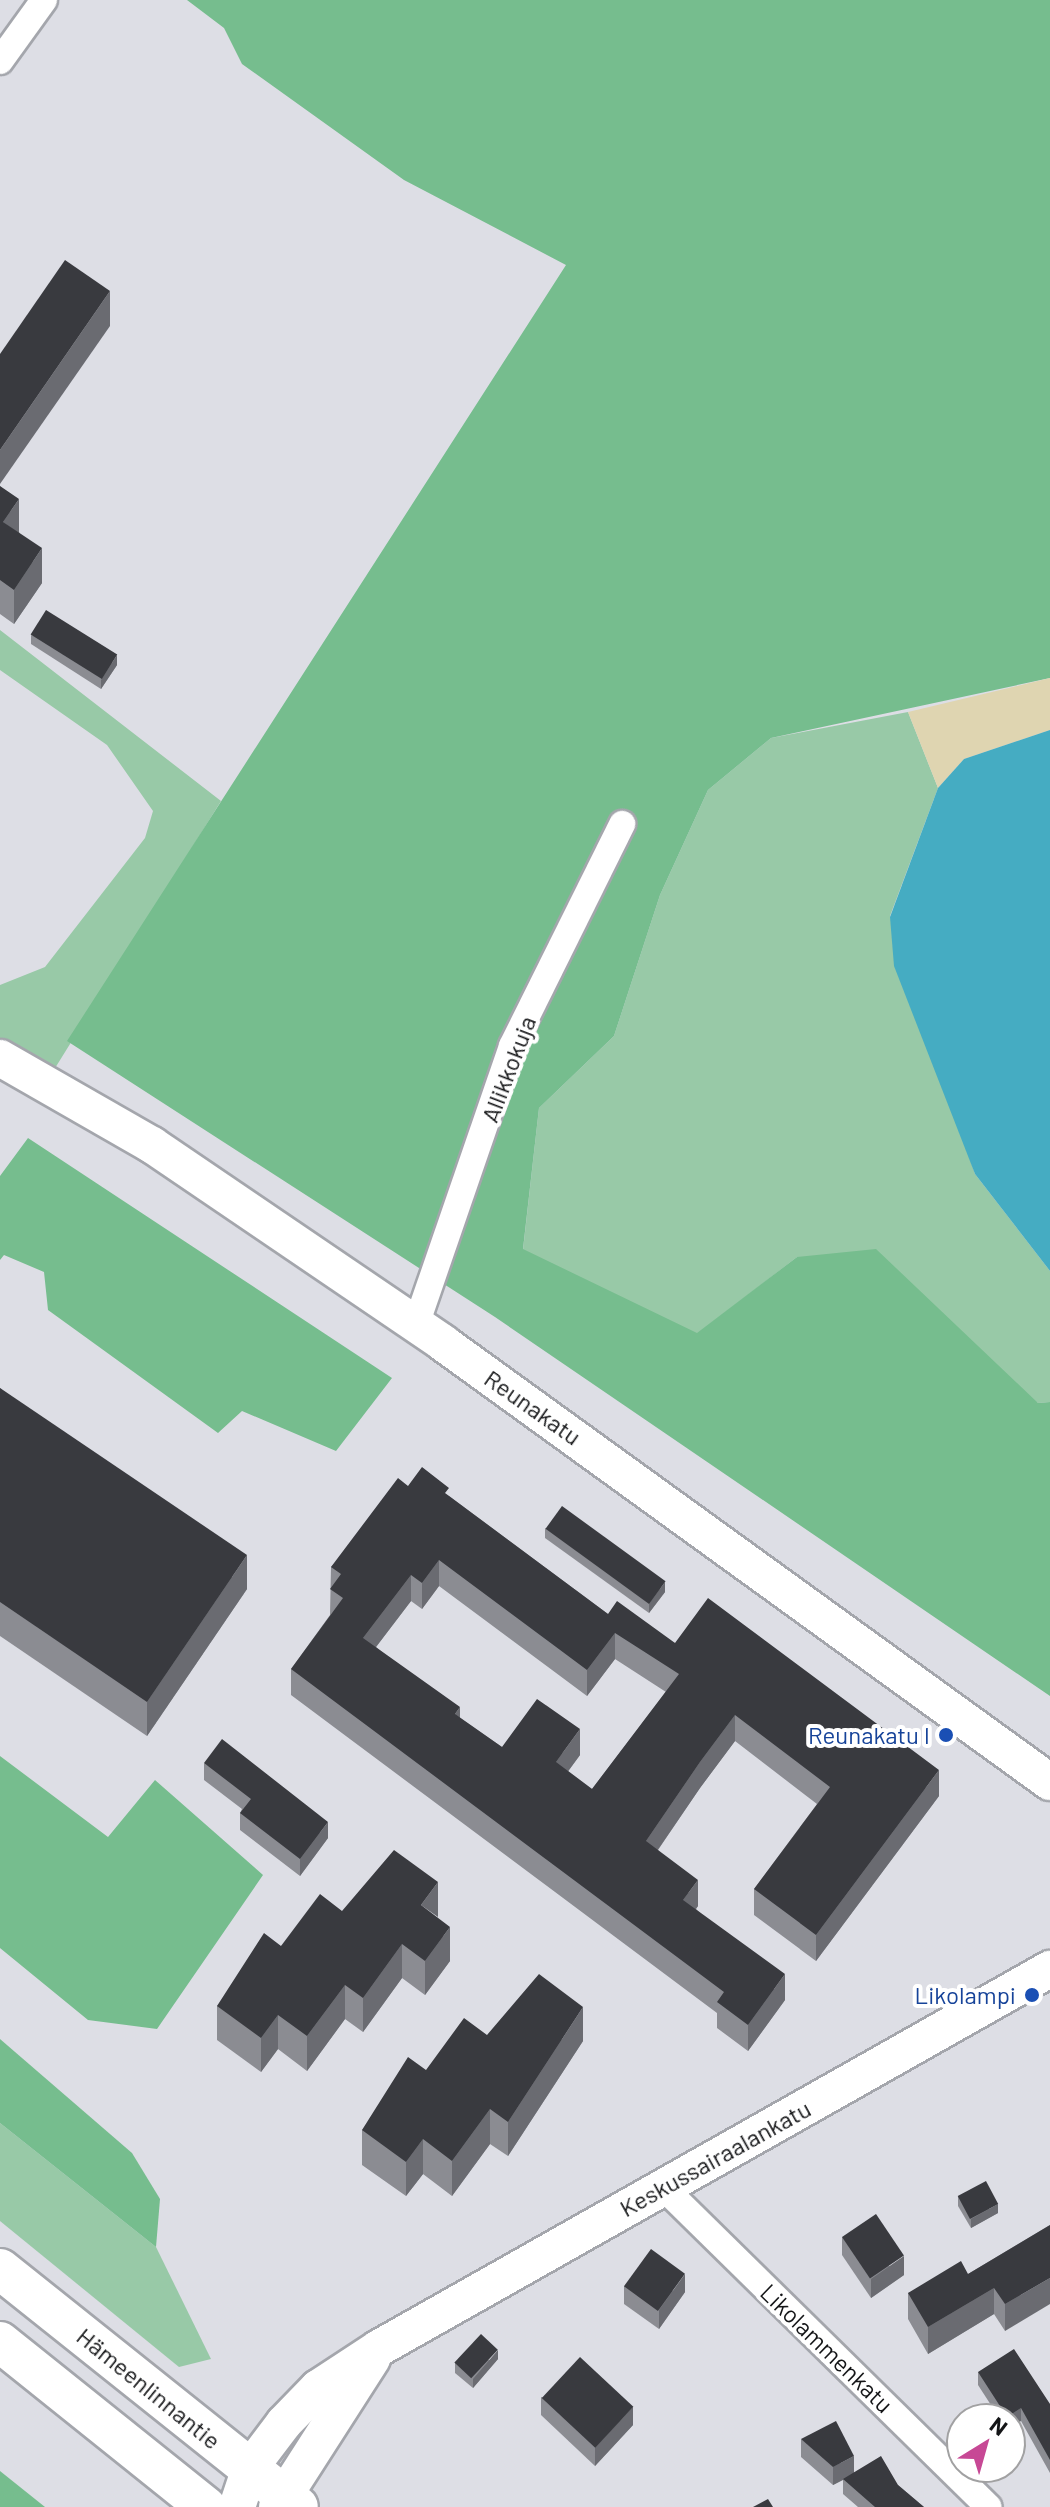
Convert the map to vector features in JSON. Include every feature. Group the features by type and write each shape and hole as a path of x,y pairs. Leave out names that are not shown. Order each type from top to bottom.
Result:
{"main road":[{"name":"Hämeenlinnantie","path":"0,2269 250,2468 287,2504"},
{"path":"0,2342 206,2507"}],"street":[{"path":"0,61 44,0"},
{"name":"Allikkokuja","path":"416,1325 512,1046 622,824"},
{"name":"Reunakatu","path":"0,1058 152,1145 416,1325 1050,1782"},
{"name":"Keskussairaalankatu","path":"237,2507 250,2468 318,2388 379,2348 1050,1969"},
{"name":"Likolammenkatu","path":"664,2188 989,2507"},
{"name":"Keskussairaalankatu","path":"287,2504 379,2348"}],"green space":[{"path":"187,0 1050,0 1050,678 771,738 708,790 660,895 614,1036 539,1108 523,1249 697,1333 797,1257 876,1249 1038,1403 1050,1402 1050,1696 495,1317 67,1041 566,265 404,180 242,64 224,28"},
{"path":"0,630 221,801 52,1073 0,1044 0,985 45,967 145,838 153,811 107,745 0,670"},
{"path":"908,712 938,788 890,916 975,1174 1050,1271 1050,1402 1038,1403 797,1257 697,1334 523,1250 539,1108 614,1036 660,895 708,790 771,738"},
{"path":"28,1138 392,1378 336,1451 242,1411 218,1433 48,1310 44,1272 4,1255 0,1260 0,1176"},
{"path":"0,1756 108,1837 155,1780 263,1875 157,2029 88,2020 0,1948"},
{"path":"0,2039 132,2153 160,2199 156,2247 0,2123"},
{"path":"0,2123 156,2247 211,2359 179,2367 0,2221"},
{"path":"0,2471 45,2507 0,2507"}],"sand":[{"path":"1050,678 1050,730 964,759 938,788 908,712"}],"water":[{"path":"1050,730 1050,1271 975,1174 894,966 890,917 938,788 964,759"}],"building":[{"path":"65,260 110,291 0,450 0,354"},
{"path":"0,486 19,499 3,522 42,548 14,590 0,580"},
{"path":"46,610 117,655 102,679 31,635"},
{"path":"0,1388 247,1555 147,1702 0,1602"},
{"path":"422,1467 449,1488 445,1493 608,1614 617,1601 675,1643 708,1598 939,1770 816,1935 754,1889 830,1787 735,1715 646,1841 698,1880 683,1900 785,1974 748,2025 717,2002 724,1992 291,1669 343,1598 330,1589 341,1574 331,1567 398,1478 408,1486","holes":["439,1560 587,1670 615,1633 679,1674 592,1789 556,1762 580,1729 537,1699 502,1747 455,1714 460,1707 363,1638 411,1575 422,1583"]},
{"path":"562,1506 666,1581 649,1604 546,1529"},
{"path":"222,1739 328,1822 300,1859 240,1813 251,1799 204,1763"},
{"path":"394,1850 438,1882 421,1905 450,1927 425,1961 402,1944 363,1998 345,1985 307,2036 278,2015 261,2038 217,2006 264,1933 281,1946 320,1894 342,1911"},
{"path":"539,1974 583,2007 508,2122 490,2109 452,2161 423,2139 406,2162 362,2130 408,2057 426,2070 464,2018 487,2035"},
{"path":"986,2181 998,2204 970,2219 958,2196"},
{"path":"876,2214 904,2255 870,2278 842,2237"},
{"path":"1050,2225 1050,2278 1005,2304 994,2288 928,2327 908,2293 961,2261 968,2274"},
{"path":"651,2249 685,2274 658,2311 624,2286"},
{"path":"481,2334 498,2350 471,2378 454,2363"},
{"path":"1014,2349 1050,2404 1050,2460 1026,2417 1026,2403 998,2403 978,2372"},
{"path":"580,2357 633,2407 595,2448 542,2398"},
{"path":"836,2421 854,2456 833,2467 801,2439"},
{"path":"881,2456 898,2485 924,2507 875,2507 843,2479"},
{"path":"768,2499 773,2507 753,2507"}],"place":[{"name":"Reunakatu I","path":"946,1735"},
{"name":"Likolampi","path":"1032,1995"}]}
